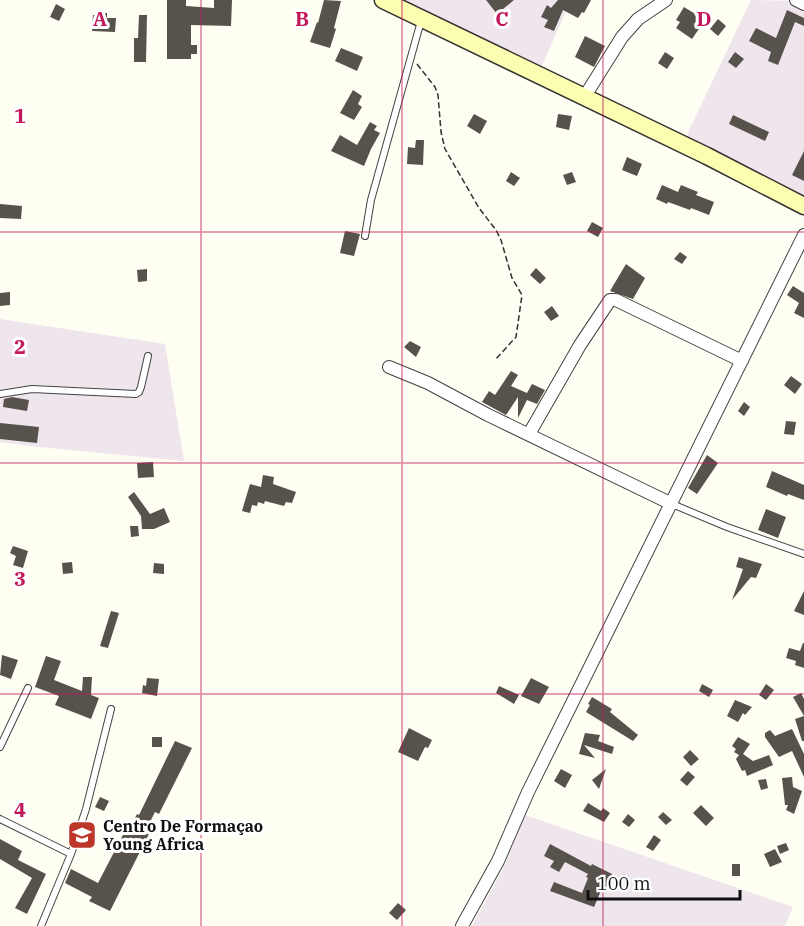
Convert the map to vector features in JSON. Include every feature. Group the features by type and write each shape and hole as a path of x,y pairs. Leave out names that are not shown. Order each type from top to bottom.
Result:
{"main road":[{"path":"390,1 804,206"}],"street":[{"path":"585,96 622,37 638,19 666,0"},
{"path":"796,0 804,4"},
{"path":"462,926 498,861 534,782 804,235"},
{"path":"528,435 580,345 610,300 616,300 742,361"},
{"path":"389,367 428,383 528,435 672,504"}],"lane":[{"path":"365,236 370,200 422,18"},
{"path":"0,394 32,389 136,394 141,387 148,356"},
{"path":"672,504 735,530 804,554"},
{"path":"0,747 28,688"},
{"path":"41,926 71,854 86,809 111,709"},
{"path":"0,819 71,854"}],"path":[{"path":"411,56 435,87 445,149 479,208 496,230 512,278 522,295 516,337 495,360"}],"shaded area":[{"path":"394,0 571,0 540,70"},
{"path":"751,0 804,1 804,201 684,141"},
{"path":"0,319 165,344 184,461 0,442"},
{"path":"525,815 793,907 785,926 472,926 503,869"}],"building":[{"path":"167,0 186,0 186,6 214,8 214,0 232,0 231,26 191,25 191,45 197,45 197,54 191,54 191,59 167,59"},
{"path":"324,0 341,1 330,48 310,42"},
{"path":"486,0 514,0 497,14"},
{"path":"558,0 591,0 584,13 582,12 578,18 563,10 554,31 544,27 548,20 541,17 547,5 551,8"},
{"path":"56,4 65,9 59,21 50,17"},
{"path":"684,7 705,20 692,39 676,28 680,22 676,20"},
{"path":"787,10 804,18 804,26 795,22 778,65 768,61 771,52 749,41 756,28 776,38"},
{"path":"99,13 107,13 107,18 116,18 115,32 92,31 93,15 99,15"},
{"path":"139,15 147,15 146,62 134,62 134,38 138,38"},
{"path":"718,19 726,26 718,36 710,29"},
{"path":"585,36 605,46 594,67 575,57"},
{"path":"341,48 363,57 357,71 335,61"},
{"path":"665,52 674,58 667,69 658,63"},
{"path":"735,52 744,59 736,68 728,62"},
{"path":"353,90 362,96 358,104 362,107 354,120 340,113"},
{"path":"474,114 487,121 480,134 467,126"},
{"path":"558,114 572,116 569,130 556,127"},
{"path":"733,115 769,132 765,141 729,124"},
{"path":"370,122 377,126 374,130 380,133 364,166 331,151 340,135 357,145"},
{"path":"416,140 424,140 423,165 407,164 408,147 415,148"},
{"path":"804,151 804,181 792,175"},
{"path":"627,157 642,164 637,176 622,170"},
{"path":"511,172 520,178 514,186 506,181"},
{"path":"572,172 576,182 567,185 563,175"},
{"path":"662,185 678,192 681,185 698,192 696,195 714,202 709,215 656,199"},
{"path":"0,204 22,206 21,219 0,218"},
{"path":"592,222 603,228 598,237 587,231"},
{"path":"345,231 360,234 354,256 340,253"},
{"path":"680,252 687,257 682,264 674,259"},
{"path":"626,264 645,278 633,299 610,291"},
{"path":"536,268 546,278 540,284 530,275"},
{"path":"147,269 147,281 138,282 137,270"},
{"path":"793,286 804,293 804,318 794,313 799,303 787,295"},
{"path":"10,292 10,305 0,306 0,293"},
{"path":"552,306 559,316 551,321 544,312"},
{"path":"410,341 421,347 416,357 404,347"},
{"path":"511,371 518,375 511,386 527,393 532,384 545,390 537,404 527,400 518,418 518,397 506,415 482,402 489,391 495,395"},
{"path":"791,376 802,384 795,394 784,385"},
{"path":"12,397 29,400 27,411 3,407 4,399"},
{"path":"744,402 750,407 744,416 738,411"},
{"path":"786,421 796,422 794,435 784,434"},
{"path":"0,423 39,427 37,443 0,439"},
{"path":"707,455 718,463 697,494 688,488"},
{"path":"153,462 154,477 138,478 137,463"},
{"path":"772,471 804,485 804,500 766,487"},
{"path":"263,475 274,477 273,484 296,492 292,503 286,502 284,506 265,501 264,504 258,502 257,506 252,505 250,513 242,511 250,484 261,487"},
{"path":"134,492 150,514 164,508 170,522 154,529 142,529 141,516 128,497"},
{"path":"766,509 786,517 778,538 758,530"},
{"path":"130,526 138,526 139,536 131,537"},
{"path":"13,546 28,551 23,568 13,565 16,556 10,553"},
{"path":"739,557 762,564 756,578 751,577 732,600 743,569 736,567"},
{"path":"72,562 73,573 63,574 62,563"},
{"path":"154,563 164,564 164,574 153,573"},
{"path":"804,591 804,615 794,611"},
{"path":"111,611 119,613 108,648 100,646"},
{"path":"803,643 804,668 795,665 796,661 786,658 789,648 800,651"},
{"path":"2,655 18,660 11,679 0,675"},
{"path":"46,656 61,661 54,680 82,691 83,677 92,677 91,695 99,698 91,719 55,705 59,696 35,687"},
{"path":"147,678 159,679 157,696 142,693"},
{"path":"531,678 549,687 539,704 521,696"},
{"path":"702,684 713,690 709,697 699,691"},
{"path":"766,684 774,690 766,700 759,695"},
{"path":"499,686 519,695 514,704 496,693"},
{"path":"801,693 804,699 804,716 793,697"},
{"path":"592,697 612,709 610,712 638,735 633,741 586,712"},
{"path":"735,700 752,707 745,715 743,713 738,722 727,716"},
{"path":"804,716 804,741 802,741 795,719"},
{"path":"409,728 432,740 428,748 425,747 418,761 398,752"},
{"path":"792,729 804,754 804,777 792,751 779,757 765,737 765,733 770,730 775,736"},
{"path":"585,733 600,735 598,741 614,747 612,754 584,745 595,758 579,754"},
{"path":"152,737 162,737 162,747 152,747"},
{"path":"738,737 750,744 743,754 753,761 769,755 773,765 747,776 736,759 739,755 734,752 736,749 732,746"},
{"path":"175,741 192,748 159,814 155,812 146,830 150,832 110,911 89,901 92,897 65,883 71,869 98,883 127,827 130,828 137,814 139,815"},
{"path":"690,750 699,759 691,766 683,757"},
{"path":"561,769 572,775 565,788 554,781"},
{"path":"606,769 599,789 592,780"},
{"path":"688,771 695,777 687,786 680,780"},
{"path":"792,777 793,787 802,791 794,814 786,810 788,805 785,805 782,778"},
{"path":"766,779 768,788 761,790 758,780"},
{"path":"100,797 109,801 104,811 95,807"},
{"path":"588,803 601,811 603,808 610,813 604,822 583,811"},
{"path":"701,805 714,818 706,826 693,813"},
{"path":"663,812 672,820 666,825 658,817"},
{"path":"628,814 635,820 629,827 622,822"},
{"path":"654,835 661,840 653,851 646,847"},
{"path":"0,839 22,851 18,860 46,874 27,914 15,908 32,878 0,859"},
{"path":"786,843 789,850 780,854 777,846"},
{"path":"550,844 591,866 592,864 612,874 606,887 603,886 594,907 550,891 554,882 582,893 588,874 565,862 559,872 550,867 554,861 544,856"},
{"path":"775,849 782,862 770,867 764,854"},
{"path":"732,864 740,864 740,876 732,876"},
{"path":"398,903 406,910 397,920 389,913"}],"place":[{"name":"Centro De Formaçao Young Africa","path":"82,835"}]}
